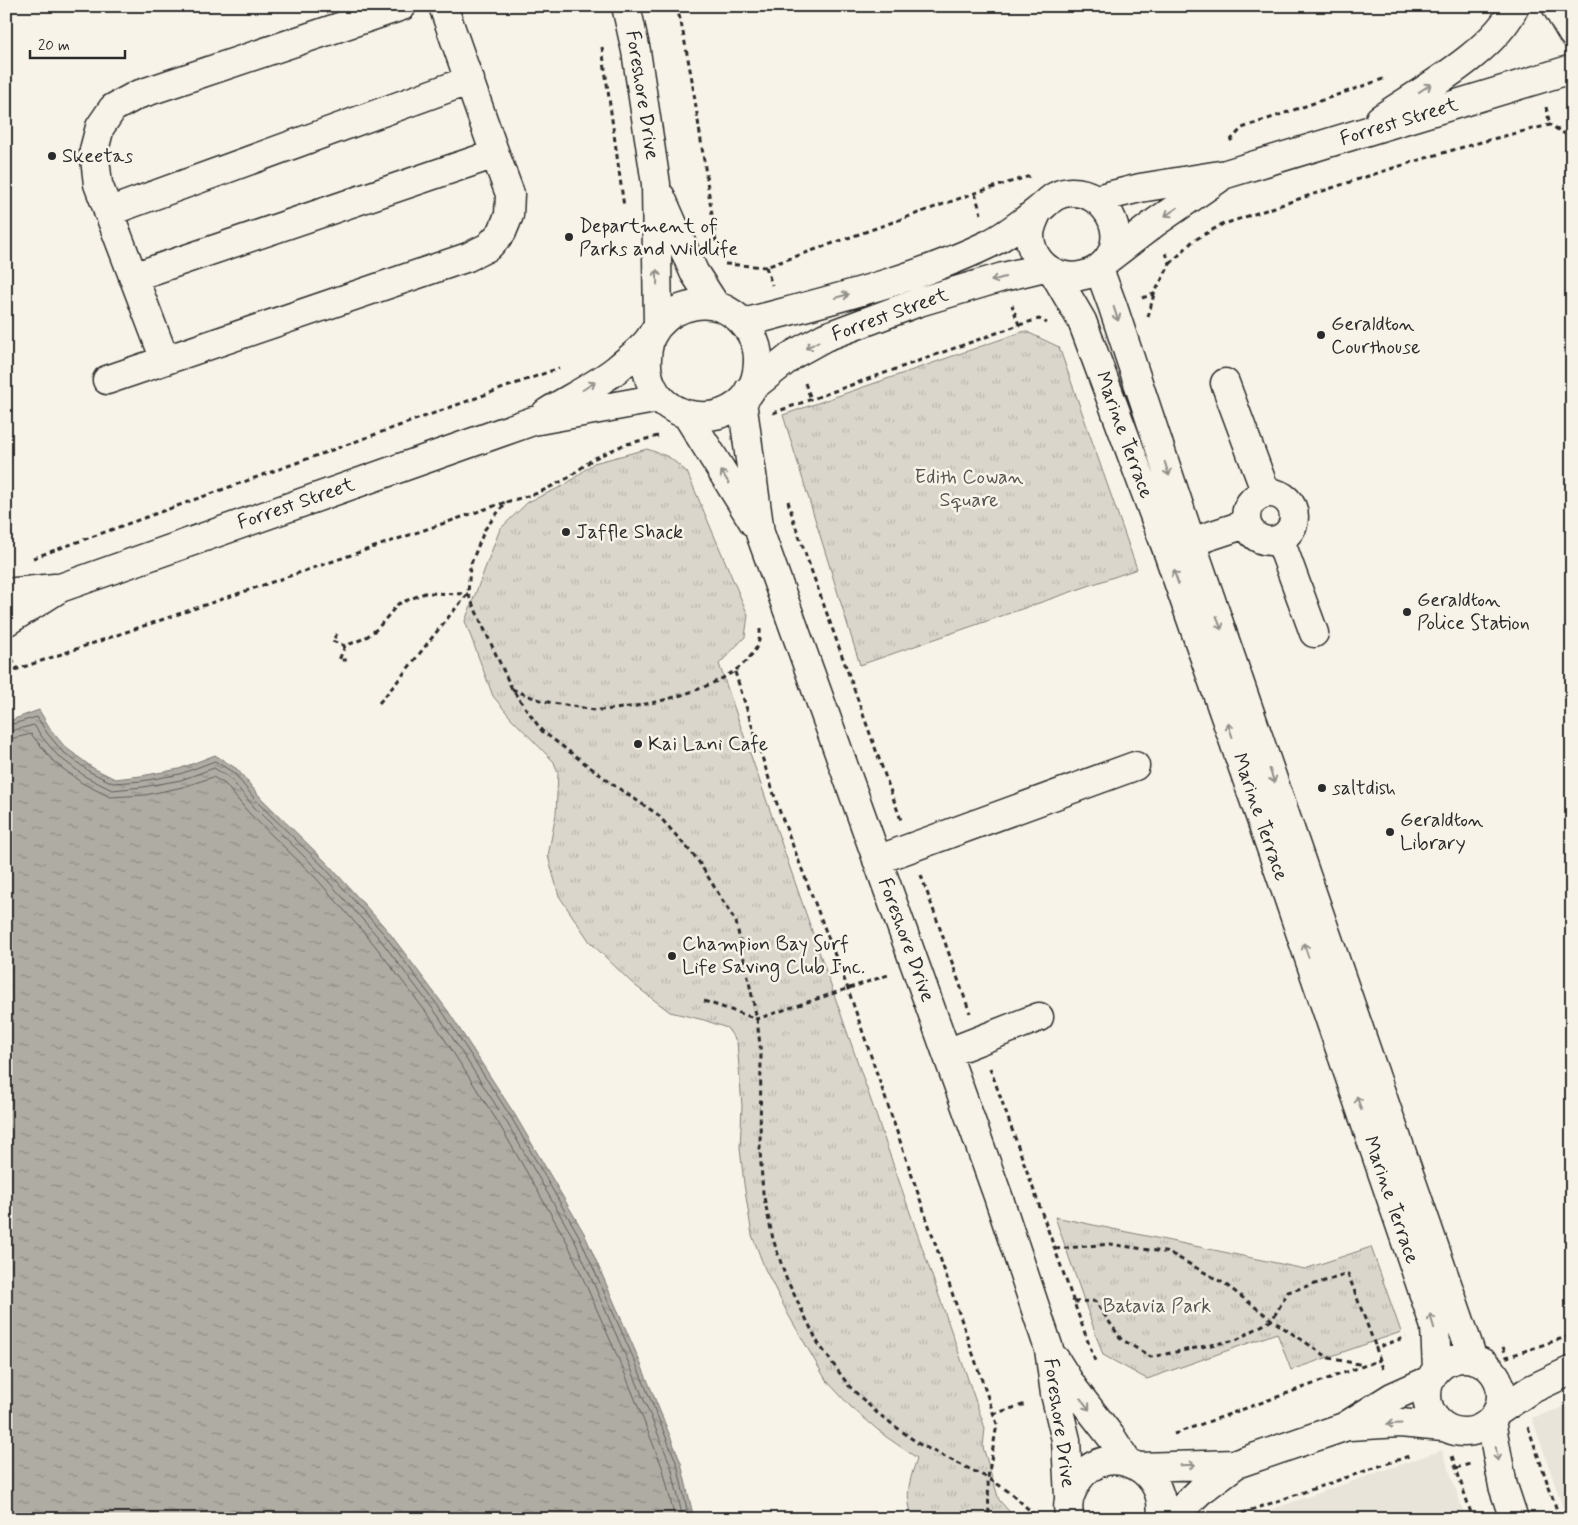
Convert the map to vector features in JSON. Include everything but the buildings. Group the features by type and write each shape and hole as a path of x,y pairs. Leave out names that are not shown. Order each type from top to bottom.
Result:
{"street":[{"path":"165,360 98,184 94,150 100,127 113,108 137,96 402,6"},
{"path":"107,380 468,257 488,247 502,232 509,215 510,194 443,6"},
{"name":"Foreshore Drive","path":"626,6 636,51 656,184 654,332"},
{"path":"1356,135 1474,55 1510,18 1515,6"},
{"path":"1556,6 1572,34"},
{"name":"Forrest Street","path":"1096,199 1140,188 1226,174 1572,69"},
{"path":"108,212 470,80"},
{"path":"133,277 495,154"},
{"name":"Forrest Street","path":"1104,264 1156,222 1226,174"},
{"name":"Foreshore Drive","path":"656,184 694,272 716,306"},
{"path":"1071,192 1084,194 1096,199 1106,208 1113,220 1116,233 1114,246 1104,264 1089,274 1077,277 1065,277 1050,270 1038,259 1030,236 1032,223 1038,211 1046,201 1058,195 1071,192"},
{"name":"Forrest Street","path":"744,323 870,288 956,258 991,243 1038,211"},
{"name":"Marine Terrace","path":"1104,264 1113,307 1179,546 1287,894 1435,1327 1433,1374"},
{"name":"Forrest Street","path":"746,396 794,354 825,338 918,302 1003,277 1050,270"},
{"name":"Marine Terrace","path":"1050,270 1082,321 1179,546 1484,1366"},
{"path":"699,304 716,306 731,313 744,323 753,338 758,354 755,379 746,396 731,409 720,414 704,417 687,415 672,409 660,398 651,385 646,370 646,354 654,332 669,315 683,308 699,304"},
{"name":"Forrest Street","path":"533,421 615,370 654,332"},
{"path":"1225,383 1266,493"},
{"name":"Foreshore Drive","path":"746,396 760,533"},
{"name":"Forrest Street","path":"6,622 60,588 533,421 660,398"},
{"name":"Foreshore Drive","path":"687,415 760,533 998,1196 1049,1349 1055,1394 1066,1440 1069,1508"},
{"path":"1266,493 1276,493 1286,497 1295,515 1294,525 1288,534 1280,540 1269,542 1260,539 1252,533 1246,524 1246,514 1250,504 1257,496 1266,493"},
{"path":"1179,546 1246,524"},
{"path":"1280,540 1314,633"},
{"name":"Forrest Street","path":"6,593 60,588"},
{"path":"878,860 1135,766"},
{"path":"946,1053 1039,1017"},
{"name":"Foreshore Drive","path":"1049,1349 1074,1389 1112,1438 1134,1465 1153,1479 1161,1496 1161,1519"},
{"path":"1171,1519 1200,1491 1236,1464 1344,1427 1433,1374 1448,1361 1460,1357 1484,1366 1570,1370"},
{"path":"1484,1366 1500,1385 1502,1398 1495,1416 1503,1486 1514,1519"},
{"path":"1446,1438 1455,1432 1468,1433 1480,1429 1530,1390 1570,1370"},
{"path":"1433,1374 1426,1393 1428,1406 1446,1438"},
{"path":"1344,1427 1400,1423 1446,1438"},
{"path":"1069,1508 1076,1481 1089,1469 1105,1461 1123,1461 1134,1465 1236,1464"}],"path":[{"path":"676,6 681,22 692,80 716,244"},
{"path":"601,39 624,207"},
{"path":"1224,148 1242,128 1391,76"},
{"path":"1549,116 1550,125"},
{"path":"1135,301 1154,294 1170,264 1193,241 1221,225 1408,163 1495,137 1550,125 1572,137"},
{"path":"719,263 766,267 975,192 1020,178"},
{"path":"975,192 983,220"},
{"path":"1164,246 1170,264"},
{"path":"766,267 773,289"},
{"path":"1011,302 1019,325"},
{"path":"773,420 772,413 1019,325 1038,319 1054,327"},
{"path":"33,558 568,365"},
{"path":"6,673 506,502 538,493 568,478 593,459 623,445 657,435 666,439"},
{"path":"787,495 798,531 1099,1371"},
{"path":"506,502 484,529 470,566 468,594 512,689 542,731 656,814 697,859 736,922 757,1019 761,1054 760,1150 763,1193 773,1239 786,1278 818,1343 849,1386 876,1412 920,1444 988,1478 1011,1493 1038,1519"},
{"path":"350,660 339,660 345,646 365,638 377,629 398,604 425,593 468,594"},
{"path":"379,702 408,670 442,624 468,594"},
{"path":"512,689 544,701 597,710 655,702 697,690 735,672 747,662 758,647 761,633 760,626"},
{"path":"337,634 332,640 345,646"},
{"path":"6,647 17,668"},
{"path":"735,672 778,807 848,989 997,1424 988,1478 989,1519"},
{"path":"704,1001 757,1019 893,973"},
{"path":"1055,1249 1110,1244 1170,1253 1225,1284 1272,1320 1329,1358 1364,1366"},
{"path":"1074,1302 1095,1300 1121,1339 1151,1357 1236,1340 1272,1320 1288,1292 1348,1274 1386,1375"},
{"path":"1516,1354 1572,1335"},
{"path":"1376,1348 1408,1337"},
{"path":"1170,1434 1189,1429 1380,1360"},
{"path":"993,1414 1033,1402"},
{"path":"1446,1438 1473,1519"},
{"path":"1534,1442 1560,1519"},
{"path":"1225,1519 1413,1454"}],"shaded area":[{"path":"1572,1404 1572,1519 1567,1519 1532,1418"},
{"path":"1442,1450 1466,1519 1244,1519"}],"green space":[{"name":"Edith Cowan Square","path":"1025,331 1059,347 1137,569 860,665 783,415"},
{"path":"647,449 669,457 687,472 748,615 745,637 719,664 985,1428 983,1447 999,1500 1016,1519 914,1519 908,1496 910,1481 917,1458 885,1436 851,1407 826,1380 789,1316 765,1269 752,1235 740,1148 742,1106 737,1042 727,1028 670,1012 633,984 590,942 559,896 548,856 556,814 558,774 554,762 511,718 493,696 465,621 500,529 528,502 565,485 594,463"},
{"name":"Batavia Park","path":"1055,1217 1305,1269 1371,1247 1401,1332 1291,1370 1277,1333 1147,1379 1103,1355"}],"water":[{"path":"39,710 51,730 65,747 93,768 115,779 179,769 215,755 237,769 262,799 328,864 388,931 448,1011 515,1115 584,1233 681,1463 694,1519 6,1519 6,722"}],"place":[{"name":"Skeetas","path":"52,156"},
{"name":"Department of Parks and Wildlife","path":"569,237"},
{"name":"Geraldton Courthouse","path":"1321,335"},
{"name":"Jaffle Shack","path":"566,532"},
{"name":"Geraldton Police Station","path":"1407,612"},
{"name":"Kai Lani Cafe","path":"638,744"},
{"name":"saltdish","path":"1322,788"},
{"name":"Geraldton Library","path":"1390,832"},
{"name":"Champion Bay Surf Life Saving Club Inc.","path":"672,956"}]}
